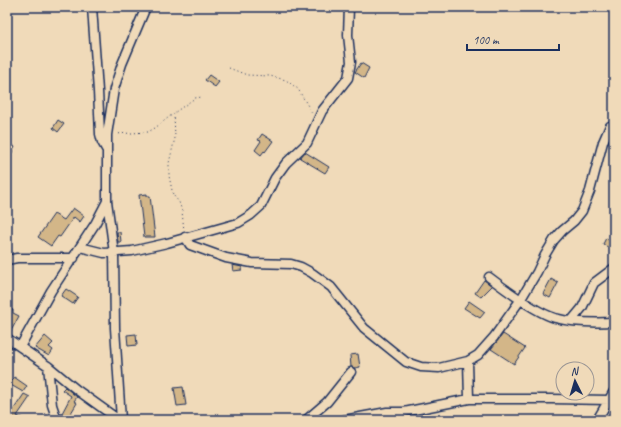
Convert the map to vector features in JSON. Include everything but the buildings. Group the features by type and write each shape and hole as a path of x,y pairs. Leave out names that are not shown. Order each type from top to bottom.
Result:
{"street":[{"path":"92,7 100,134 102,142 107,150"},
{"path":"120,420 115,328 114,252 107,201 107,135 114,89 122,64 146,7"},
{"path":"80,247 104,253 132,251 238,223 252,215 261,206 274,178 286,163 308,143 318,119 327,104 345,83 351,62 348,35 349,7"},
{"path":"184,237 190,245 226,258 252,263 291,264 312,273 331,286 364,328 406,362 414,365 440,368 468,361 478,355 494,337 521,299 554,240 562,231 574,222 582,211 590,191 603,142 610,126 614,125"},
{"path":"20,347 51,291 74,258 107,201"},
{"path":"7,260 17,258 74,258"},
{"path":"572,320 582,308 594,283 614,268"},
{"path":"489,277 529,305 554,318 593,323 614,322"},
{"path":"7,338 48,366 77,390 120,420"},
{"path":"468,361 469,399"},
{"path":"48,366 52,405 58,420"},
{"path":"306,420 327,402 351,372"},
{"path":"597,420 614,391"},
{"path":"344,420 387,412 404,412 469,399 551,398 609,400"}],"path":[{"path":"229,68 247,75 270,76 286,80 298,89 310,110 318,119"},
{"path":"107,135 148,132 195,98 202,97"},
{"path":"174,113 175,138 169,163 169,176 173,195 182,211 184,237"},
{"path":"40,420 52,405"}]}
